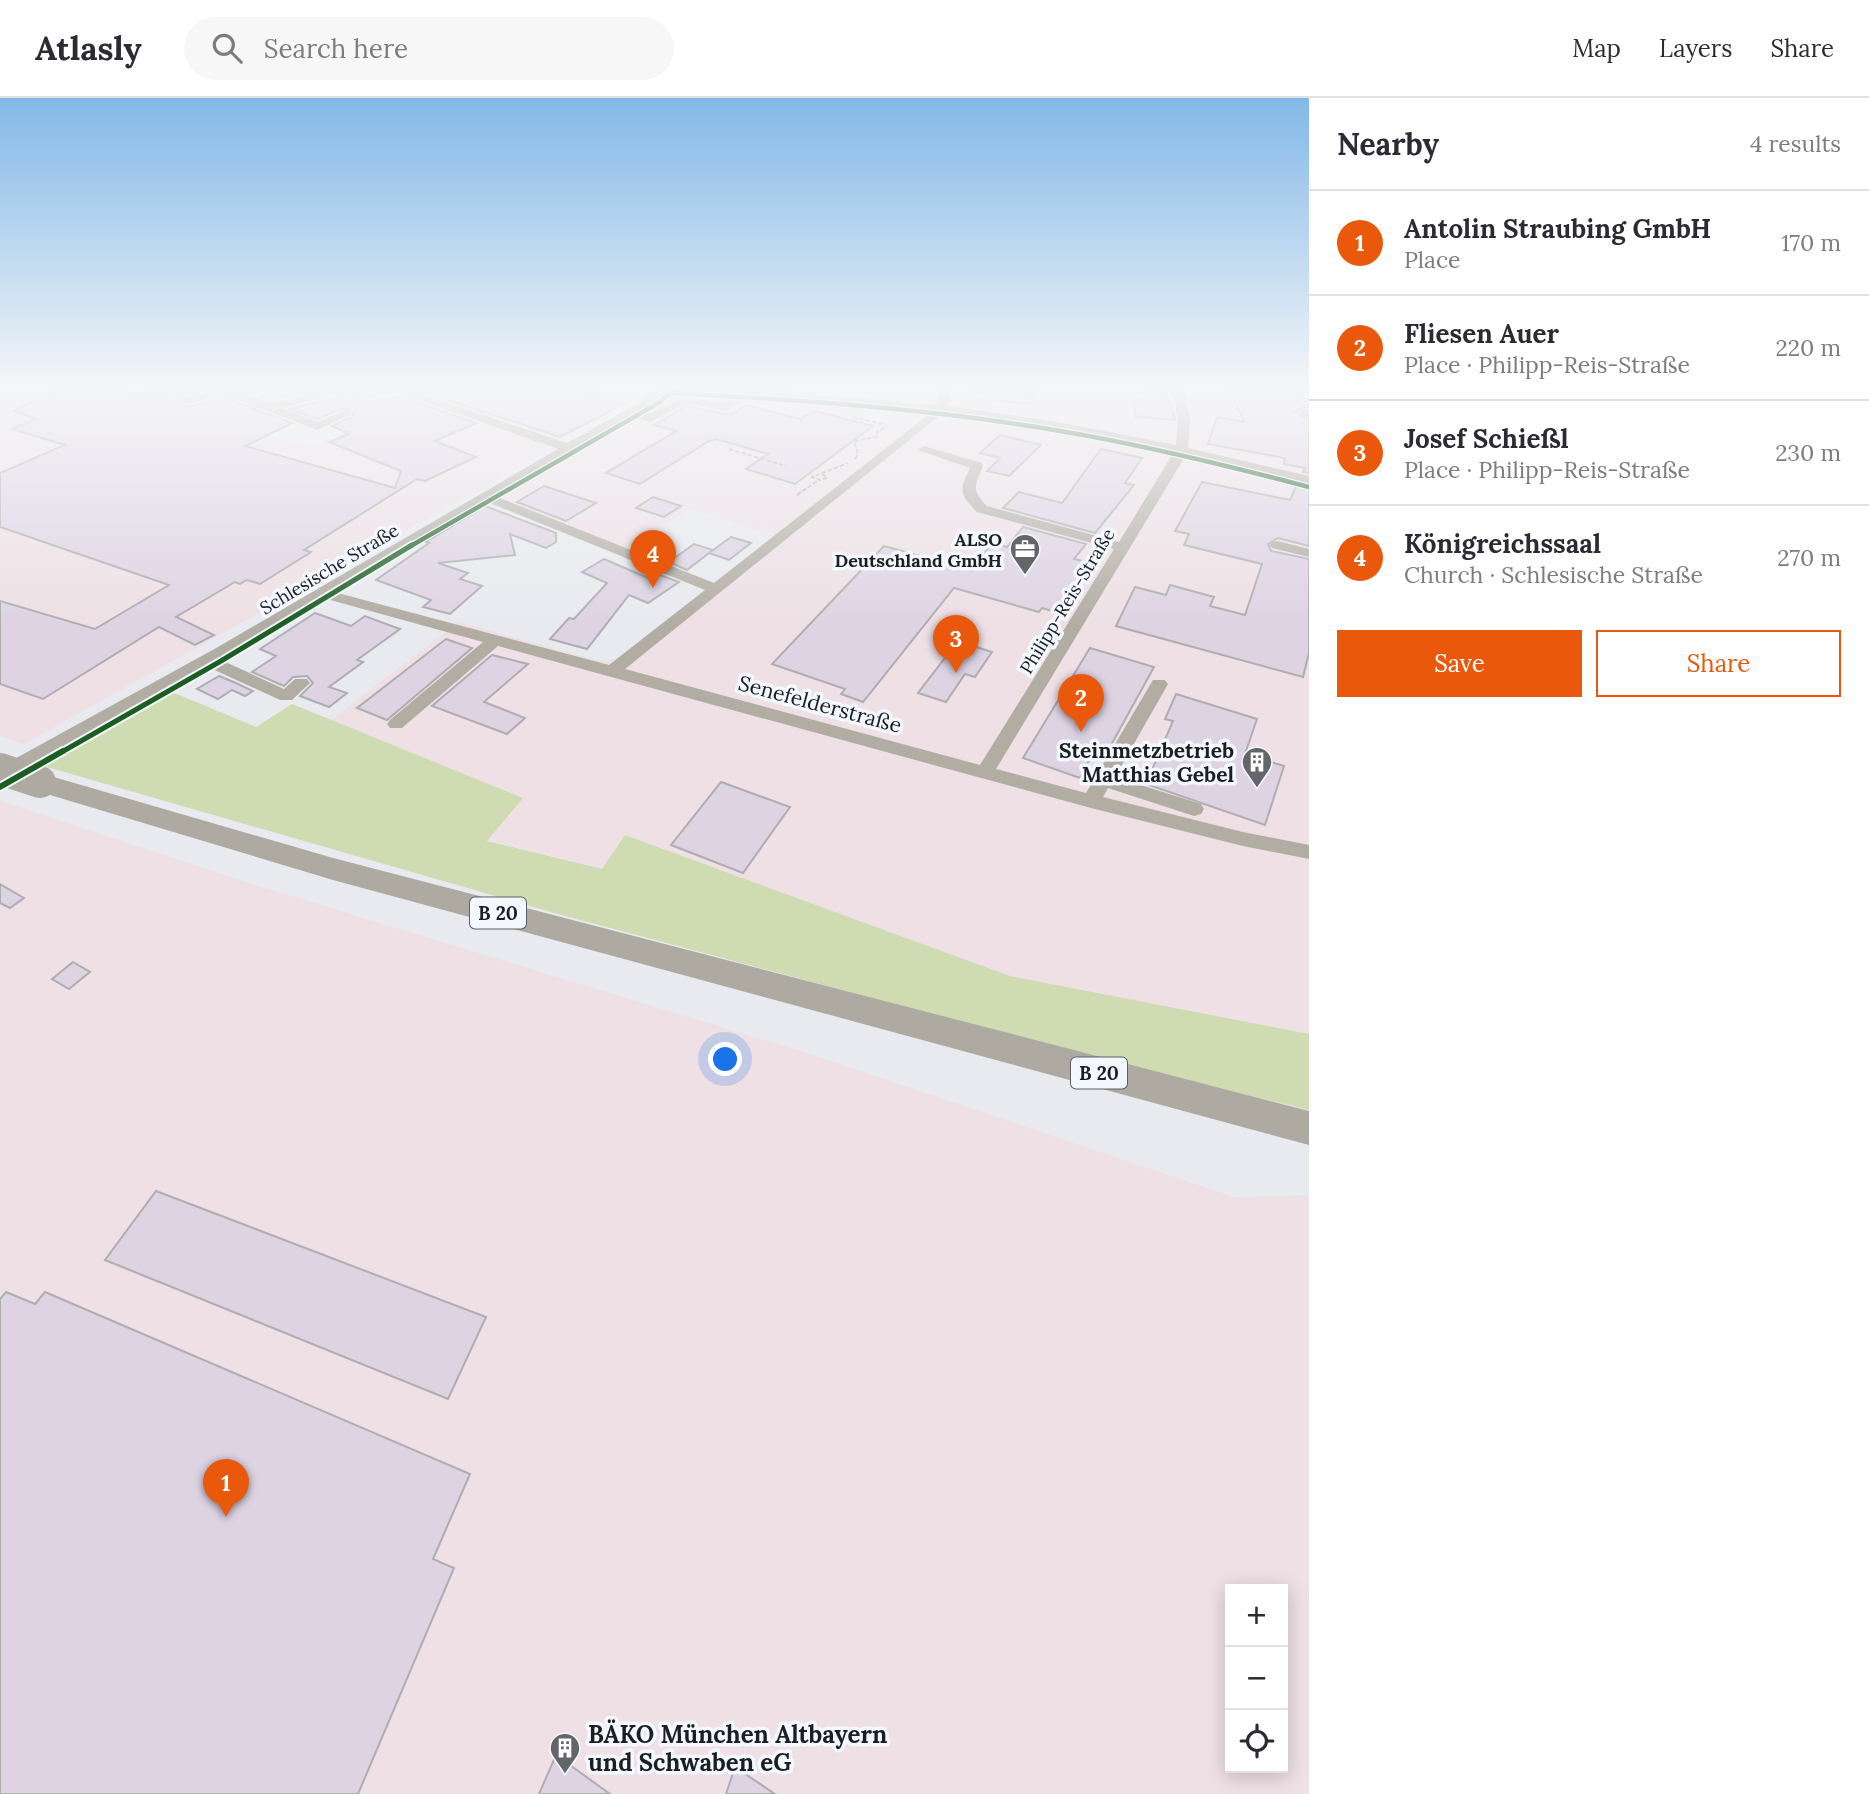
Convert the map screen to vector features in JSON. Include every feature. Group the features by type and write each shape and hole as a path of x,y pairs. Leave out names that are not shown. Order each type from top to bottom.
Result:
{"highway":[{"name":"B 20","path":"0,769 333,869 1309,1128"},
{"path":"1240,1111 1309,1134"}],"street":[{"name":"Schlesische Straße","path":"0,775 207,660 538,465"},
{"path":"612,671 873,465"},
{"path":"974,465 977,466 968,486 971,498 982,509 1122,547"},
{"name":"Philipp-Reis-Straße","path":"985,772 1173,465"},
{"path":"1246,465 1309,480"},
{"path":"484,496 716,589"},
{"path":"1277,545 1309,552"},
{"name":"Senefelderstraße","path":"321,593 1091,801 1243,839 1309,852"},
{"path":"396,724 495,640"},
{"path":"207,660 286,696 301,683"},
{"path":"1091,801 1158,684"},
{"path":"1104,780 1194,808"}],"path":[{"path":"819,480 812,476 841,465"},
{"path":"797,495 819,480 827,478 822,474"}],"shaded area":[{"path":"0,465 523,465 24,744 0,736"},
{"path":"554,465 1309,465 1309,1034 1010,976 625,835 602,869 487,840 522,798 331,720 458,622 601,661 618,658 774,536 691,508 624,550 497,498"},
{"path":"0,801 239,880 803,1052 1234,1197 1309,1195 1309,1794 0,1794"}],"green space":[{"path":"172,692 256,727 292,704 523,798 487,841 602,869 625,835 1010,976 1309,1034 1309,1110 1101,1059 554,913 40,765"}],"building":[{"path":"18,465 313,465 395,488 401,471 386,465 459,465 425,481 417,479 304,550 311,552 260,584 247,580 240,584 235,582 176,617 214,635 195,645 159,627 43,699 0,684 0,601 95,629 169,585 0,527 0,473"},
{"path":"619,465 670,465 640,484 606,473"},
{"path":"752,465 820,465 795,484 746,469"},
{"path":"993,465 1020,465 1009,476 987,471"},
{"path":"1089,465 1137,465 1125,483 1134,485 1095,533 1003,508 1019,492 1062,503"},
{"path":"1290,465 1309,465 1309,473 1303,472 1305,468"},
{"path":"1202,482 1290,500 1297,484 1309,486 1309,546 1278,538 1268,544 1271,551 1309,559 1309,653 1303,677 1116,626 1135,587 1166,595 1170,585 1214,597 1210,606 1245,615 1262,564 1184,545 1189,534 1175,531"},
{"path":"544,486 596,503 566,521 517,502"},
{"path":"653,497 681,506 664,517 636,508"},
{"path":"485,506 556,533 556,542 546,548 510,534 515,555 438,563 468,573 460,579 482,586 450,614 423,607 431,600 376,580 429,543 426,542"},
{"path":"1023,527 1086,544 1074,559 1091,563 1059,613 1042,608 1039,612 954,588 863,702 841,694 845,689 772,664 884,546 972,570 992,543 1007,547"},
{"path":"731,537 751,543 729,560 709,553"},
{"path":"694,544 713,550 687,570 669,562"},
{"path":"604,559 648,578 655,573 679,582 648,603 629,595 587,649 550,639 569,618 574,619 607,583 582,572"},
{"path":"315,613 351,626 365,616 400,629 357,660 363,662 329,687 347,693 329,707 300,696 313,683 307,676 293,677 284,686 252,672 276,656 260,649"},
{"path":"446,639 472,648 387,720 357,708"},
{"path":"958,641 992,652 975,677 965,674 946,702 918,693"},
{"path":"1090,648 1154,667 1110,747 1098,743 1080,778 1023,758"},
{"path":"492,655 528,664 484,702 525,718 507,734 432,706"},
{"path":"219,676 253,691 245,696 232,690 218,699 197,689"},
{"path":"1176,694 1257,719 1245,754 1284,766 1265,825 1146,784 1173,721 1165,719"},
{"path":"721,782 790,807 743,873 671,845"},
{"path":"0,884 24,898 10,908 0,903"},
{"path":"73,962 90,972 69,989 52,979"},
{"path":"156,1191 486,1317 448,1399 105,1260"},
{"path":"6,1292 35,1304 45,1292 470,1474 433,1559 454,1568 358,1794 0,1794 0,1299"},
{"name":"BÄKO München Altbayern und Schwaben eG","path":"556,1755 610,1794 539,1794"},
{"name":"BÄKO München Altbayern und Schwaben eG","path":"735,1767 775,1794 726,1794"}],"cycle path":[{"path":"0,787 221,661 549,465"},
{"path":"1223,465 1309,487"}],"place":[{"name":"ALSO Deutschland GmbH","path":"1025,576"},
{"name":"Königreichssaal","path":"653,588"},
{"name":"Josef Schießl","path":"956,673"},
{"name":"Fliesen Auer","path":"1081,732"},
{"name":"Steinmetzbetrieb Matthias Gebel","path":"1257,789"},
{"name":"Antolin Straubing GmbH","path":"226,1517"},
{"name":"BÄKO München Altbayern und Schwaben eG","path":"565,1775"}]}
